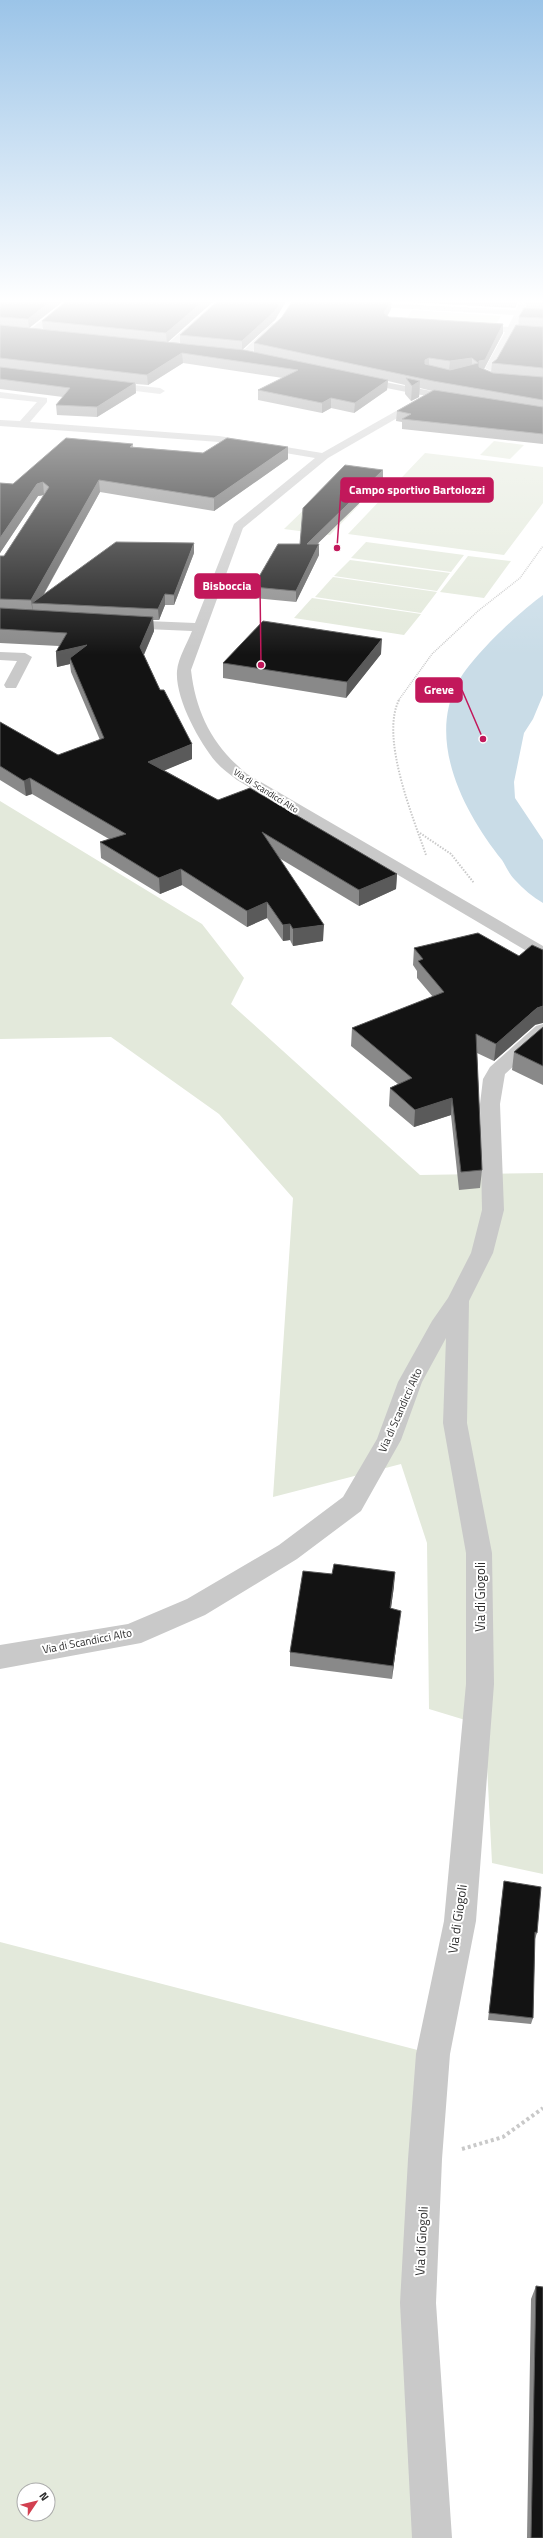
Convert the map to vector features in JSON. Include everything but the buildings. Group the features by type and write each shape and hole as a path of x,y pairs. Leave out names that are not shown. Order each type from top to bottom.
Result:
{"street":[{"path":"23,424 29,417"},
{"name":"Via di Scandicci Alto","path":"392,417 324,456 238,526 184,670 185,677 204,731 226,765 287,805 543,953"},
{"path":"0,423 219,439 324,456"},
{"path":"108,623 200,628"},
{"path":"0,656 25,658 5,685 0,697"},
{"name":"Via di Scandicci Alto","path":"0,1657 131,1634 196,1607 288,1552 352,1504 388,1440 410,1382 440,1327 458,1301 482,1254 493,1210 490,1104 493,1079 497,1071 543,1030"},
{"name":"Via di Giogoli","path":"432,2538 418,2303 425,2159 433,2054 460,1921 480,1684 479,1553 455,1422 458,1301"}],"path":[{"path":"476,886 457,858 446,848 419,833 401,783 393,724 398,702 432,654 478,611 520,578 543,546"},
{"path":"425,2159 503,2137 543,2108"}],"shaded area":[{"path":"494,441 524,445 510,459 480,455"},
{"path":"425,453 543,467 543,503 504,555 348,534"},
{"path":"316,498 360,504 330,535 284,529"},
{"path":"366,542 464,555 451,572 351,558"},
{"path":"468,556 511,561 484,598 440,592"},
{"path":"350,560 450,573 437,591 334,576"},
{"path":"333,577 437,592 421,613 315,597"},
{"path":"312,598 421,614 404,635 294,618"},
{"path":"0,801 202,924 244,978 231,1004 420,1175 543,1173 543,1874 492,1863 485,1726 429,1709 427,1543 401,1464 273,1497 293,1198 219,1114 111,1037 0,1039"},
{"path":"0,1942 433,2054 432,2538 0,2538"}],"water":[{"path":"543,595 543,695 533,719 524,733 514,782 515,798 543,840 543,903 528,893 513,878 475,821 454,777 448,753 446,730 449,707 457,684 464,673 496,636"}],"place":[{"name":"Campo sportivo Bartolozzi","path":"337,548"},
{"name":"Bisboccia","path":"261,665"},
{"name":"Greve","path":"483,739"}]}
